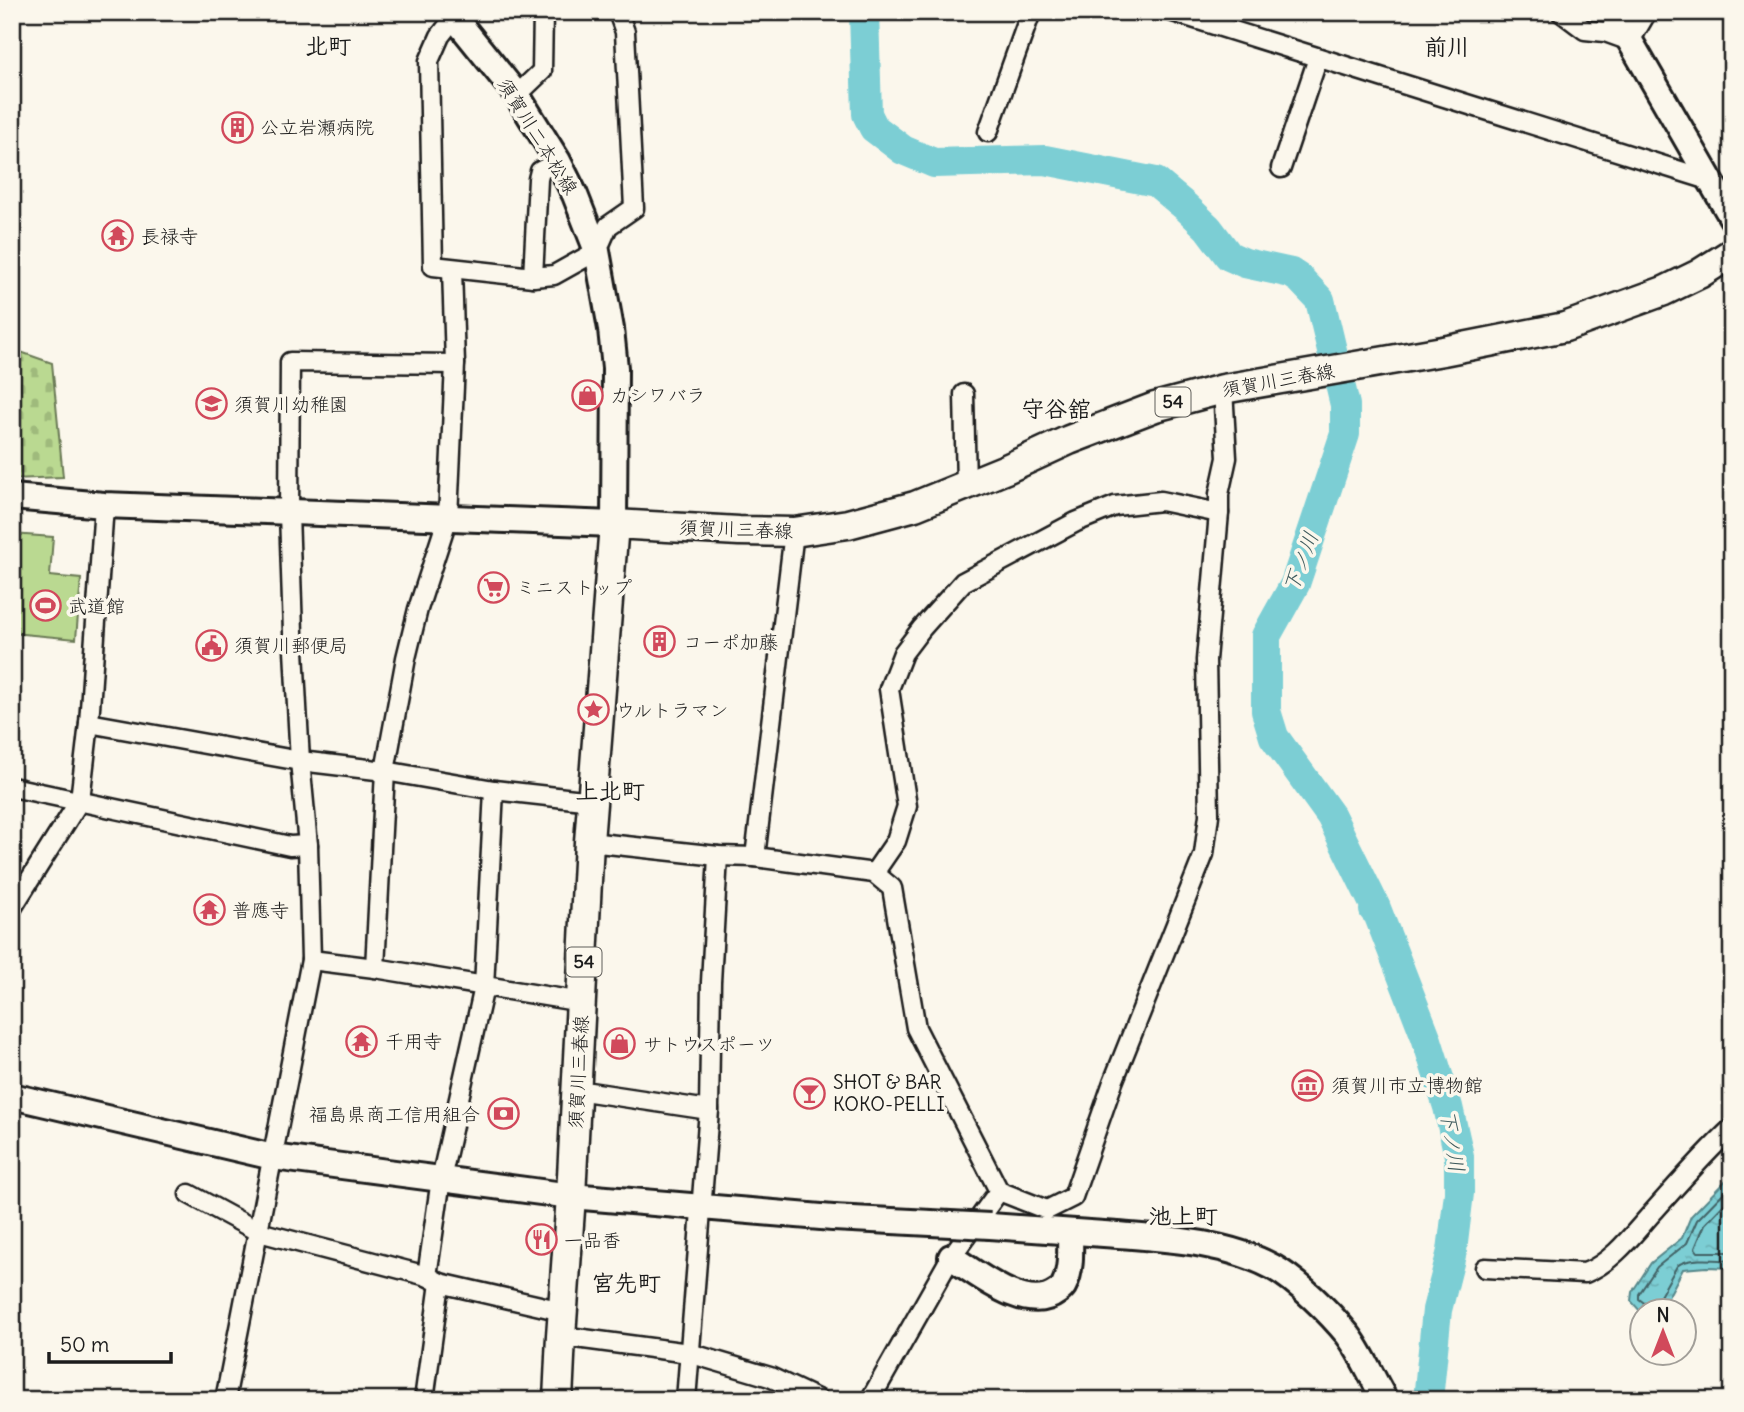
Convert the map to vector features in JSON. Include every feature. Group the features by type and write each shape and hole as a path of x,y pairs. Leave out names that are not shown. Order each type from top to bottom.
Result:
{"main road":[{"name":"須賀川三春線","path":"558,1400 589,842 614,524 794,532 848,524 901,510 966,486 1069,440 1143,411 1223,389 1564,327 1664,291 1699,274 1732,253"}],"street":[{"path":"517,95 542,71 543,12"},
{"path":"452,15 429,61 433,267 533,277 554,275 597,251 608,226 634,208 625,32 618,12"},
{"path":"989,132 1031,12"},
{"path":"1173,12 1709,180"},
{"path":"1560,12 1586,30 1605,32 1630,41"},
{"path":"1612,12 1732,218"},
{"path":"1630,41 1647,12"},
{"name":"須賀川二本松線","path":"452,15 517,95 558,161 597,251 615,368 614,524"},
{"path":"1281,168 1318,58"},
{"path":"533,277 538,179 540,171 558,161"},
{"path":"375,968 384,771 418,609 448,517 455,364 452,269"},
{"path":"225,1400 311,960 308,845 293,632 289,513 290,362 455,364"},
{"path":"589,842 718,856 755,857 874,873 892,888 916,1028 999,1191 1047,1210 1073,1197 1113,1082 1204,854 1209,815 1206,660 1219,494 1227,458 1223,389"},
{"path":"964,394 966,486"},
{"path":"12,497 104,505 614,524"},
{"path":"874,873 896,841 907,806 889,689 903,653 963,582 1076,522 1115,506 1161,500 1219,513"},
{"path":"12,908 80,800 89,723 104,505"},
{"path":"755,857 794,532"},
{"path":"89,723 300,761 384,771 494,790 592,801"},
{"path":"12,787 290,846 308,845"},
{"path":"424,1400 441,1179 484,987 494,790"},
{"path":"685,1400 709,1110 711,982 718,856"},
{"path":"311,960 582,1002"},
{"path":"577,1090 709,1110"},
{"path":"12,1096 273,1157 571,1196 833,1219 990,1226 1180,1240 1229,1249 1276,1269 1321,1305 1349,1336 1384,1398"},
{"path":"1485,1268 1585,1273 1593,1270 1623,1245 1732,1128"},
{"path":"870,1400 951,1257 999,1191"},
{"path":"189,1195 259,1232 433,1279 561,1324 689,1353 770,1377 819,1400"},
{"path":"951,1257 1004,1291 1033,1300 1051,1296 1064,1287 1070,1267 1070,1232"}],"green space":[{"path":"12,349 52,363 63,477 12,479"},
{"name":"武道館","path":"12,534 53,537 50,576 81,579 76,639 12,633"}],"water":[{"path":"1732,1174 1732,1268 1683,1269 1669,1296 1632,1296 1651,1263 1682,1238 1691,1216"}],"waterway":[{"name":"下ノ川","path":"864,12 867,114 874,128 903,150 934,163 1045,160 1156,182 1208,228 1229,256 1245,263 1291,273 1320,300 1345,405 1345,434 1295,584 1266,636 1266,711 1274,737 1331,816 1376,908 1374,910 1377,911 1426,1037 1448,1107 1459,1156 1459,1193 1452,1251 1437,1310 1428,1400"}],"place":[{"name":"公立岩瀬病院","path":"237,127"},
{"name":"長禄寺","path":"118,236"},
{"name":"カシワバラ","path":"587,395"},
{"name":"須賀川幼稚園","path":"211,404"},
{"name":"ミニストップ","path":"493,587"},
{"name":"武道館","path":"45,606"},
{"name":"コーポ加藤","path":"660,642"},
{"name":"須賀川郵便局","path":"211,645"},
{"name":"ウルトラマン","path":"593,710"},
{"name":"普應寺","path":"209,910"},
{"name":"千用寺","path":"362,1041"},
{"name":"サトウスポーツ","path":"620,1044"},
{"name":"須賀川市立博物館","path":"1308,1085"},
{"name":"SHOT & BAR KOKO-PELLI","path":"810,1093"},
{"name":"福島県商工信用組合","path":"503,1114"},
{"name":"一品香","path":"541,1240"}],"district":[{"name":"北町","path":"328,46"},
{"name":"前川","path":"1447,47"},
{"name":"守谷舘","path":"1056,409"},
{"name":"上北町","path":"610,791"},
{"name":"池上町","path":"1183,1216"},
{"name":"宮先町","path":"626,1283"}]}
